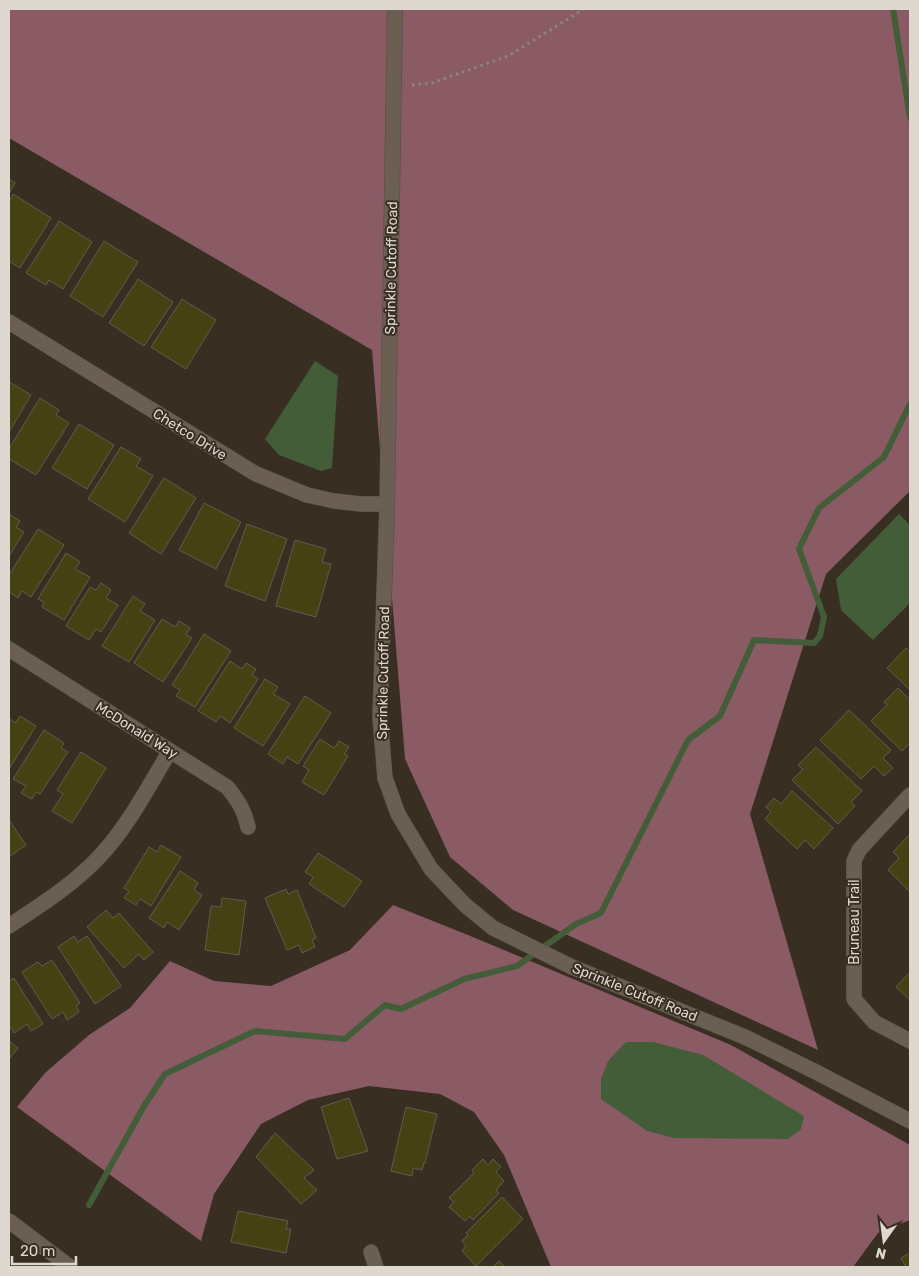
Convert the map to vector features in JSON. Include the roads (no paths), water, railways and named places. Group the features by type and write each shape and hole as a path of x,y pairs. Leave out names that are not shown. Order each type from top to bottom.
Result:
{"street":[{"name":"Sprinkle Cutoff Road","path":"395,9 387,504 380,717 385,778 398,814 430,869 465,905 492,928 572,967 744,1037 910,1121"},
{"name":"Chetco Drive","path":"9,322 256,474 307,495 334,501 387,504"},
{"name":"McDonald Way","path":"9,649 227,787 245,812 248,827"},
{"path":"9,926 43,904 99,857 122,830 170,751"},
{"name":"Bruneau Trail","path":"910,795 859,850 854,861 854,999 874,1022 910,1041"},
{"path":"9,1221 70,1267"},
{"path":"372,1252 376,1267"}],"waterway":[{"path":"893,9 910,118"},
{"path":"89,1205 144,1106 165,1074 255,1031 345,1039 385,1005 401,1009 464,979 517,966 576,924 601,913 688,740 720,716 754,640 814,643 820,636 824,617 799,549 819,508 884,457 910,404"}]}
